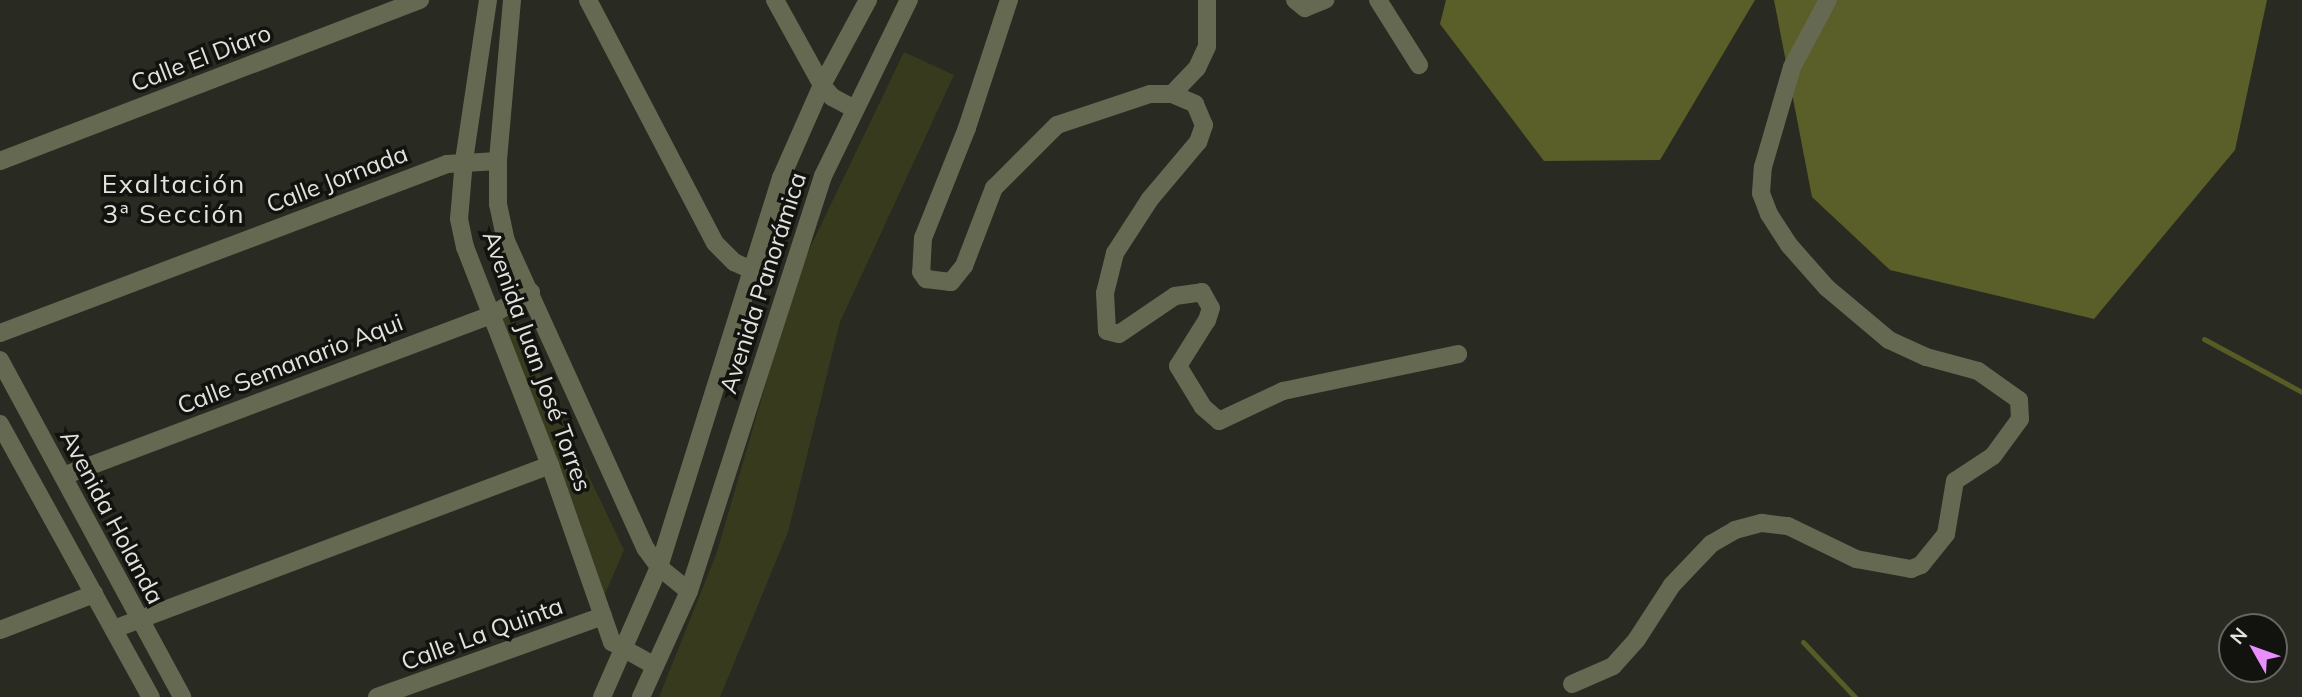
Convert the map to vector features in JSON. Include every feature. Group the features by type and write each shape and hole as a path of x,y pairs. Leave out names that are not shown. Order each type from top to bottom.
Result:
{"street":[{"name":"Avenida Juan José Torres","path":"488,0 464,160 459,219 465,247 550,465 612,642 621,649"},
{"name":"Avenida Juan José Torres","path":"512,0 498,161 500,223 646,549 659,566 689,591"},
{"path":"589,0 715,243 734,262 749,269"},
{"path":"775,0 822,85 832,97 853,108"},
{"name":"Avenida Panorámica","path":"601,697 659,566 749,269 781,178 822,85 868,0"},
{"name":"Avenida Panorámica","path":"641,697 689,591 802,237 853,108 909,0"},
{"path":"1009,0 923,238 920,272 926,279 939,284 951,282 964,266 993,188 1057,125 1150,94 1172,94 1195,104 1204,125 1198,142 1150,200 1115,253 1105,293 1107,331 1119,334 1175,296 1202,292 1211,308 1207,320 1178,366 1203,407 1219,421 1283,391 1458,354"},
{"path":"1172,94 1196,68 1207,47 1207,0"},
{"path":"1294,0 1305,8 1325,0"},
{"path":"1378,0 1419,65"},
{"path":"1572,684 1613,666 1637,639 1672,585 1711,544 1735,530 1762,523 1788,526 1856,559 1911,569 1921,565 1947,534 1955,481 1993,456 2020,419 2019,400 1978,371 1926,357 1889,340 1827,288 1769,214 1761,193 1763,167 1792,66 1828,0"},
{"name":"Calle El Diaro","path":"0,161 414,1"},
{"name":"Calle Jornada","path":"0,332 464,160 498,161"},
{"name":"Calle Semanario Aqui","path":"63,476 493,314 531,292"},
{"name":"Avenida Holanda","path":"0,360 182,697"},
{"path":"0,424 151,697"},
{"path":"114,629 137,618 550,465"},
{"path":"0,630 94,594"},
{"name":"Calle La Quinta","path":"377,697 603,617"},
{"path":"621,649 655,666"}],"green space":[{"path":"1446,0 1755,0 1660,160 1544,161 1440,24"},
{"path":"1774,0 2267,0 2235,150 2094,319 1890,270 1812,197"},
{"path":"904,52 954,75 840,322 788,532 720,697 659,697 717,552 798,273"},
{"path":"511,313 624,550 601,603 498,321"}],"waterway":[{"path":"2204,339 2302,392"},
{"path":"1803,642 1855,697"}],"district":[{"name":"Exaltación 3ª Sección","path":"174,199"}]}
